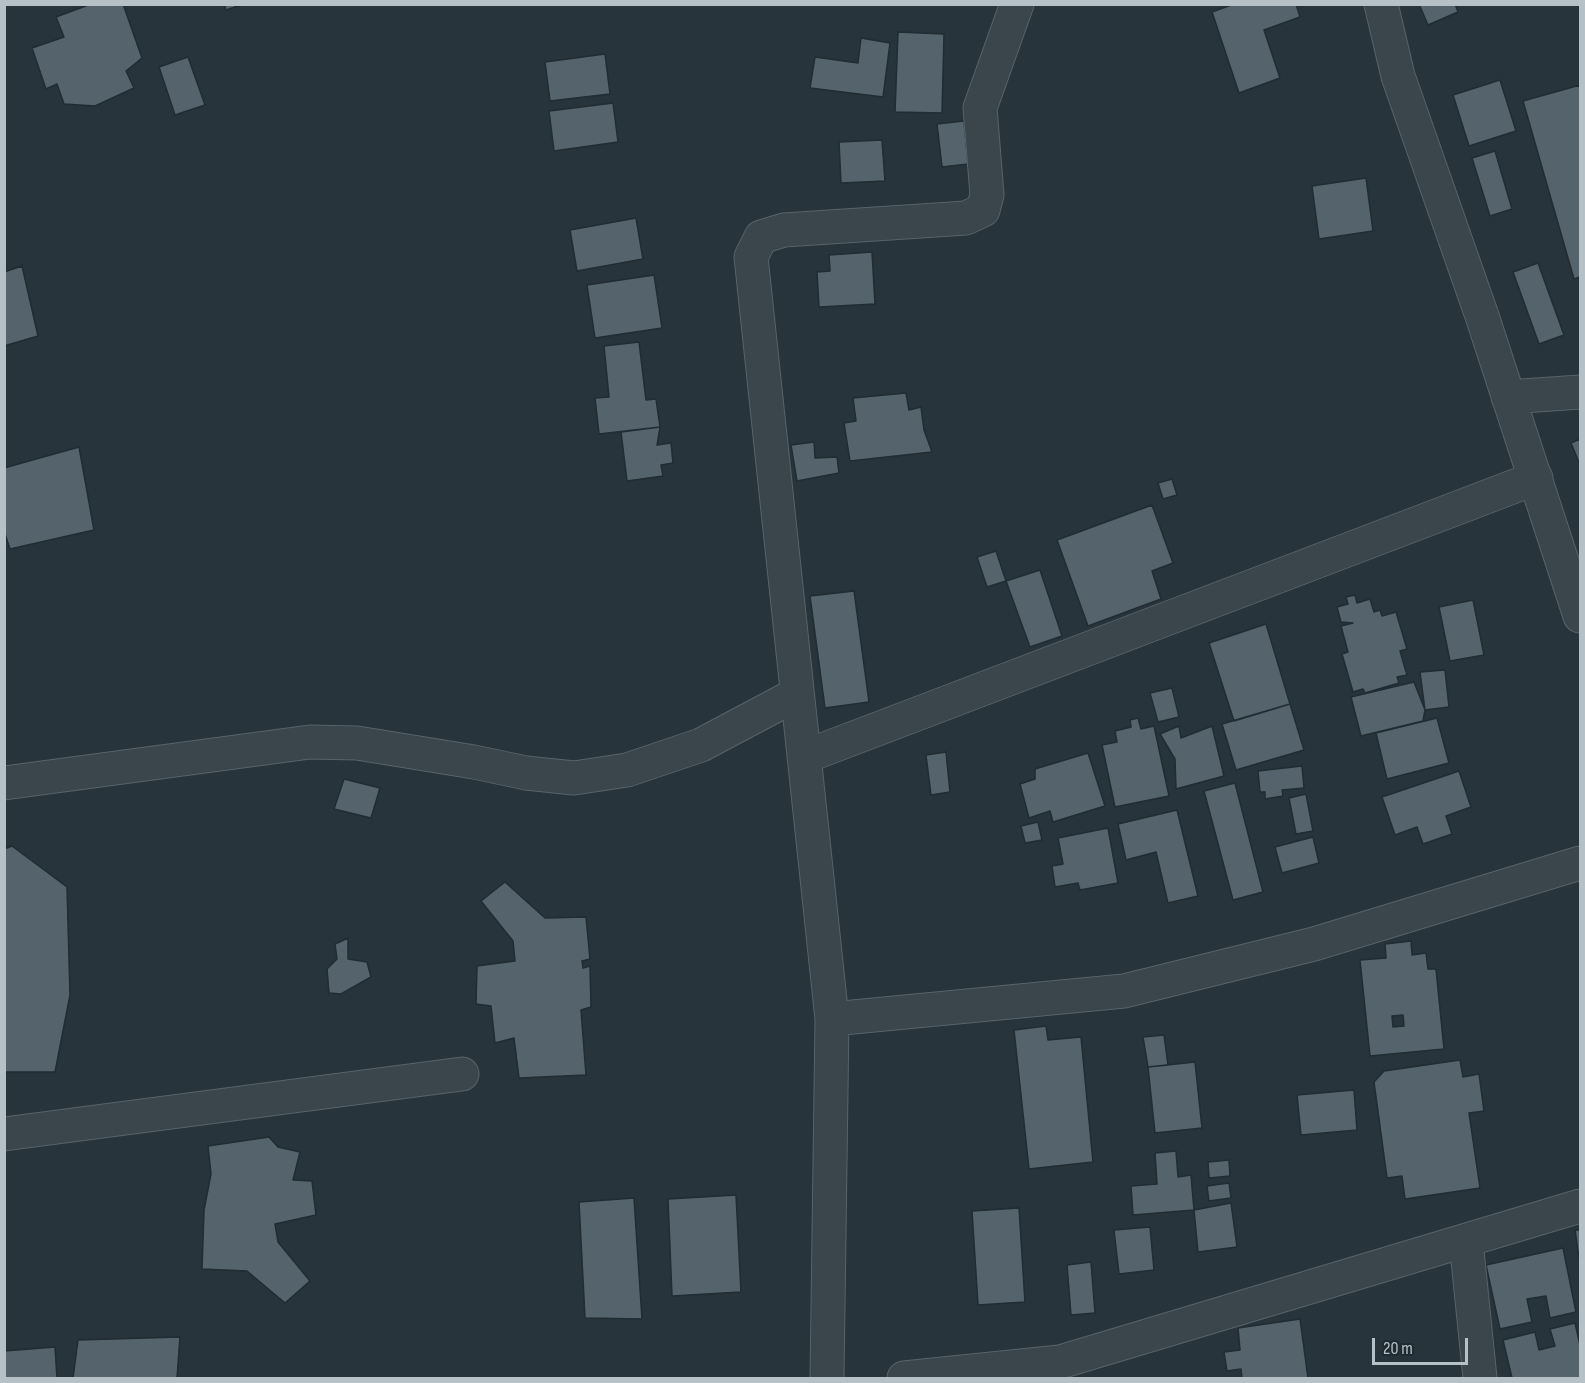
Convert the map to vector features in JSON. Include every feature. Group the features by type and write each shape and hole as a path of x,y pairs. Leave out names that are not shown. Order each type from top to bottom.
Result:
{"street":[{"path":"827,1378 832,1019 751,257 761,237 784,230 966,218 983,210 987,195 980,108 1017,4"},
{"path":"1381,4 1398,76 1581,615"},
{"path":"1508,397 1581,392"},
{"path":"804,757 1536,478"},
{"path":"4,783 310,742 357,744 474,762 526,773 574,778 627,770 701,745 797,693"},
{"path":"832,1019 1124,991 1314,944 1581,863"},
{"path":"4,1134 462,1074"},
{"path":"904,1378 1060,1362 1581,1206"},
{"path":"1466,1241 1480,1378"}],"building":[{"path":"91,4 123,4 142,58 126,71 134,88 95,106 64,104 57,84 46,89 32,48 64,37 56,17"},
{"path":"224,4 244,4 226,10"},
{"path":"1234,4 1296,4 1300,17 1264,30 1280,78 1239,93 1212,12"},
{"path":"1419,4 1455,4 1458,12 1428,25"},
{"path":"898,32 944,34 942,113 895,112"},
{"path":"861,38 890,43 883,97 810,88 815,57 858,63"},
{"path":"605,54 610,94 550,101 545,62"},
{"path":"188,57 205,105 175,115 159,67"},
{"path":"1500,80 1516,131 1469,146 1453,95"},
{"path":"1580,85 1580,277 1574,279 1523,101"},
{"path":"613,103 618,142 554,151 549,111"},
{"path":"964,121 968,164 942,167 937,124"},
{"path":"882,140 885,181 841,183 839,142"},
{"path":"1495,151 1512,209 1490,216 1472,158"},
{"path":"1366,178 1373,231 1319,239 1312,186"},
{"path":"636,218 643,259 577,271 570,230"},
{"path":"872,252 875,304 819,307 817,272 830,271 829,255"},
{"path":"1538,263 1564,335 1539,344 1513,272"},
{"path":"22,266 38,336 4,346 4,272"},
{"path":"654,275 662,328 595,338 587,285"},
{"path":"639,342 646,400 656,399 660,427 599,434 595,398 609,397 604,346"},
{"path":"906,393 909,410 921,407 924,430 932,452 850,461 844,423 856,421 853,398"},
{"path":"660,427 657,445 671,443 673,463 661,465 663,476 627,481 621,432"},
{"path":"1580,439 1580,465 1571,443"},
{"path":"814,442 815,458 837,457 839,473 797,481 791,445"},
{"path":"79,447 94,530 10,549 4,531 4,468"},
{"path":"1172,479 1177,495 1163,499 1158,483"},
{"path":"1152,505 1173,563 1152,571 1161,599 1088,626 1057,540"},
{"path":"996,551 1006,581 987,587 977,557"},
{"path":"1040,570 1062,636 1030,647 1006,581"},
{"path":"854,591 869,702 825,708 810,596"},
{"path":"1355,595 1357,603 1370,599 1374,612 1380,610 1382,616 1396,612 1407,649 1400,651 1407,675 1397,677 1399,683 1365,693 1363,689 1353,692 1342,654 1348,652 1341,626 1353,623 1341,622 1337,607 1348,604 1346,597"},
{"path":"1473,600 1484,655 1450,661 1439,607"},
{"path":"1266,624 1290,704 1234,721 1209,643"},
{"path":"1445,670 1449,707 1425,710 1420,672"},
{"path":"1414,682 1425,710 1423,721 1361,736 1351,697"},
{"path":"1172,688 1179,717 1158,722 1150,693"},
{"path":"1290,704 1304,750 1236,770 1222,724"},
{"path":"1138,718 1141,729 1154,726 1169,796 1115,807 1102,745 1117,742 1115,731 1131,727 1130,720"},
{"path":"1437,718 1449,763 1387,779 1376,733"},
{"path":"1179,726 1181,738 1212,726 1224,776 1176,789 1175,759 1160,734"},
{"path":"946,752 950,792 931,795 926,755"},
{"path":"1088,753 1105,806 1053,822 1050,811 1029,818 1020,784 1035,779 1035,769"},
{"path":"1302,766 1304,788 1282,790 1283,796 1265,799 1265,792 1260,792 1258,771"},
{"path":"1459,771 1471,807 1446,816 1452,834 1423,844 1417,827 1395,835 1382,797"},
{"path":"344,779 380,788 371,818 334,809"},
{"path":"1235,783 1263,892 1233,900 1204,791"},
{"path":"1306,794 1313,831 1296,834 1289,798"},
{"path":"1177,810 1198,896 1168,903 1156,852 1126,860 1118,824"},
{"path":"1038,822 1042,840 1025,843 1021,826"},
{"path":"1108,828 1118,883 1080,890 1078,883 1055,887 1052,866 1063,864 1058,838"},
{"path":"1313,837 1319,863 1282,873 1275,847"},
{"path":"12,846 67,887 70,995 55,1072 4,1072 4,849"},
{"path":"505,882 545,918 586,917 590,959 582,961 583,968 590,966 591,1007 581,1010 586,1075 519,1078 514,1038 495,1043 491,1006 476,1004 477,966 515,961 513,941 481,901"},
{"path":"348,938 348,959 367,962 371,977 341,994 329,993 327,969 337,959 335,944"},
{"path":"1411,941 1412,955 1426,953 1428,969 1436,969 1444,1049 1370,1056 1360,960 1386,958 1385,944","holes":["1403,1015 1404,1026 1393,1027 1392,1016"]},
{"path":"1046,1026 1048,1040 1081,1037 1093,1162 1029,1169 1014,1030"},
{"path":"1164,1035 1168,1065 1148,1067 1143,1037"},
{"path":"1460,1060 1463,1077 1479,1074 1484,1111 1469,1113 1480,1188 1405,1199 1402,1176 1387,1178 1374,1082 1384,1071"},
{"path":"1195,1062 1202,1128 1155,1133 1148,1067"},
{"path":"1354,1090 1357,1130 1301,1135 1297,1095"},
{"path":"269,1137 278,1147 300,1152 293,1180 312,1181 316,1215 275,1224 278,1242 310,1281 285,1303 247,1271 202,1269 204,1210 211,1174 208,1146"},
{"path":"1176,1151 1178,1177 1191,1175 1194,1210 1133,1215 1131,1186 1157,1184 1155,1153"},
{"path":"1229,1160 1230,1176 1209,1178 1208,1162"},
{"path":"1229,1183 1231,1198 1209,1201 1207,1186"},
{"path":"736,1195 741,1292 672,1296 668,1199"},
{"path":"634,1198 642,1319 585,1318 579,1202"},
{"path":"1231,1203 1237,1247 1198,1252 1194,1210"},
{"path":"1019,1208 1025,1302 978,1305 972,1211"},
{"path":"1150,1227 1154,1270 1119,1274 1114,1230"},
{"path":"1575,1230 1580,1230 1579,1258"},
{"path":"1563,1248 1576,1312 1550,1318 1546,1296 1527,1299 1532,1322 1500,1329 1486,1265"},
{"path":"1091,1262 1095,1313 1071,1315 1067,1265"},
{"path":"1300,1319 1308,1378 1242,1378 1241,1369 1227,1371 1224,1352 1240,1350 1238,1328"},
{"path":"1575,1323 1580,1345 1580,1378 1512,1378 1503,1340 1535,1332 1539,1350 1555,1346 1550,1329"},
{"path":"180,1337 177,1378 73,1378 78,1340"},
{"path":"55,1347 57,1378 4,1378 4,1351"}]}
